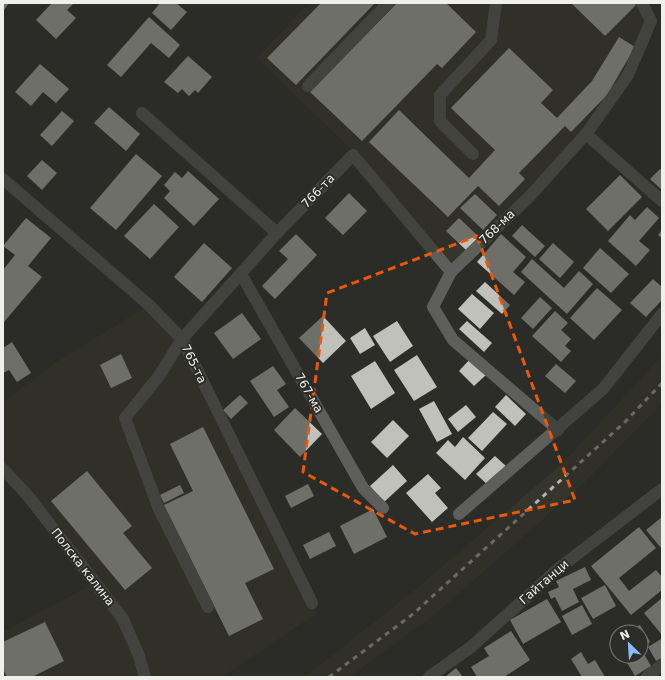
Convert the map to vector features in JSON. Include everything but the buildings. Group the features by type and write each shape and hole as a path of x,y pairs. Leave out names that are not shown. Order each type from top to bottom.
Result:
{"street":[{"path":"308,86 388,3"},
{"path":"473,154 440,121 440,95 491,40 496,3"},
{"name":"768-ма","path":"558,430 454,340 433,306 451,272 529,197 586,134 628,76 652,21 642,3"},
{"path":"142,113 278,234"},
{"path":"586,134 662,201"},
{"name":"766-та","path":"208,607 159,509 124,418 159,376 182,339 353,155 451,272"},
{"name":"765-та","path":"3,179 149,305 182,339 312,603"},
{"name":"767-ма","path":"241,274 363,488 383,508"},
{"path":"459,514 558,430 603,389 662,314"},
{"name":"Полска калина","path":"3,469 29,497 123,619 139,656 145,677"},
{"name":"Гайтанци","path":"429,677 471,647 558,569 662,489"},
{"path":"647,677 662,665"}],"highlighted area":[{"path":"477,236 575,500 415,534 303,472 327,293"}],"shaded area":[{"path":"309,3 642,3 651,21 628,75 586,134 451,272 353,155 350,148 257,58"},
{"path":"149,305 182,339 317,613 222,677 3,677 3,632 95,583 3,469 3,402 55,363"},
{"path":"662,356 662,403 587,480 439,611 350,677 305,677 416,589 563,463"}],"railway":[{"path":"329,677 413,614 625,422 662,383"}]}
